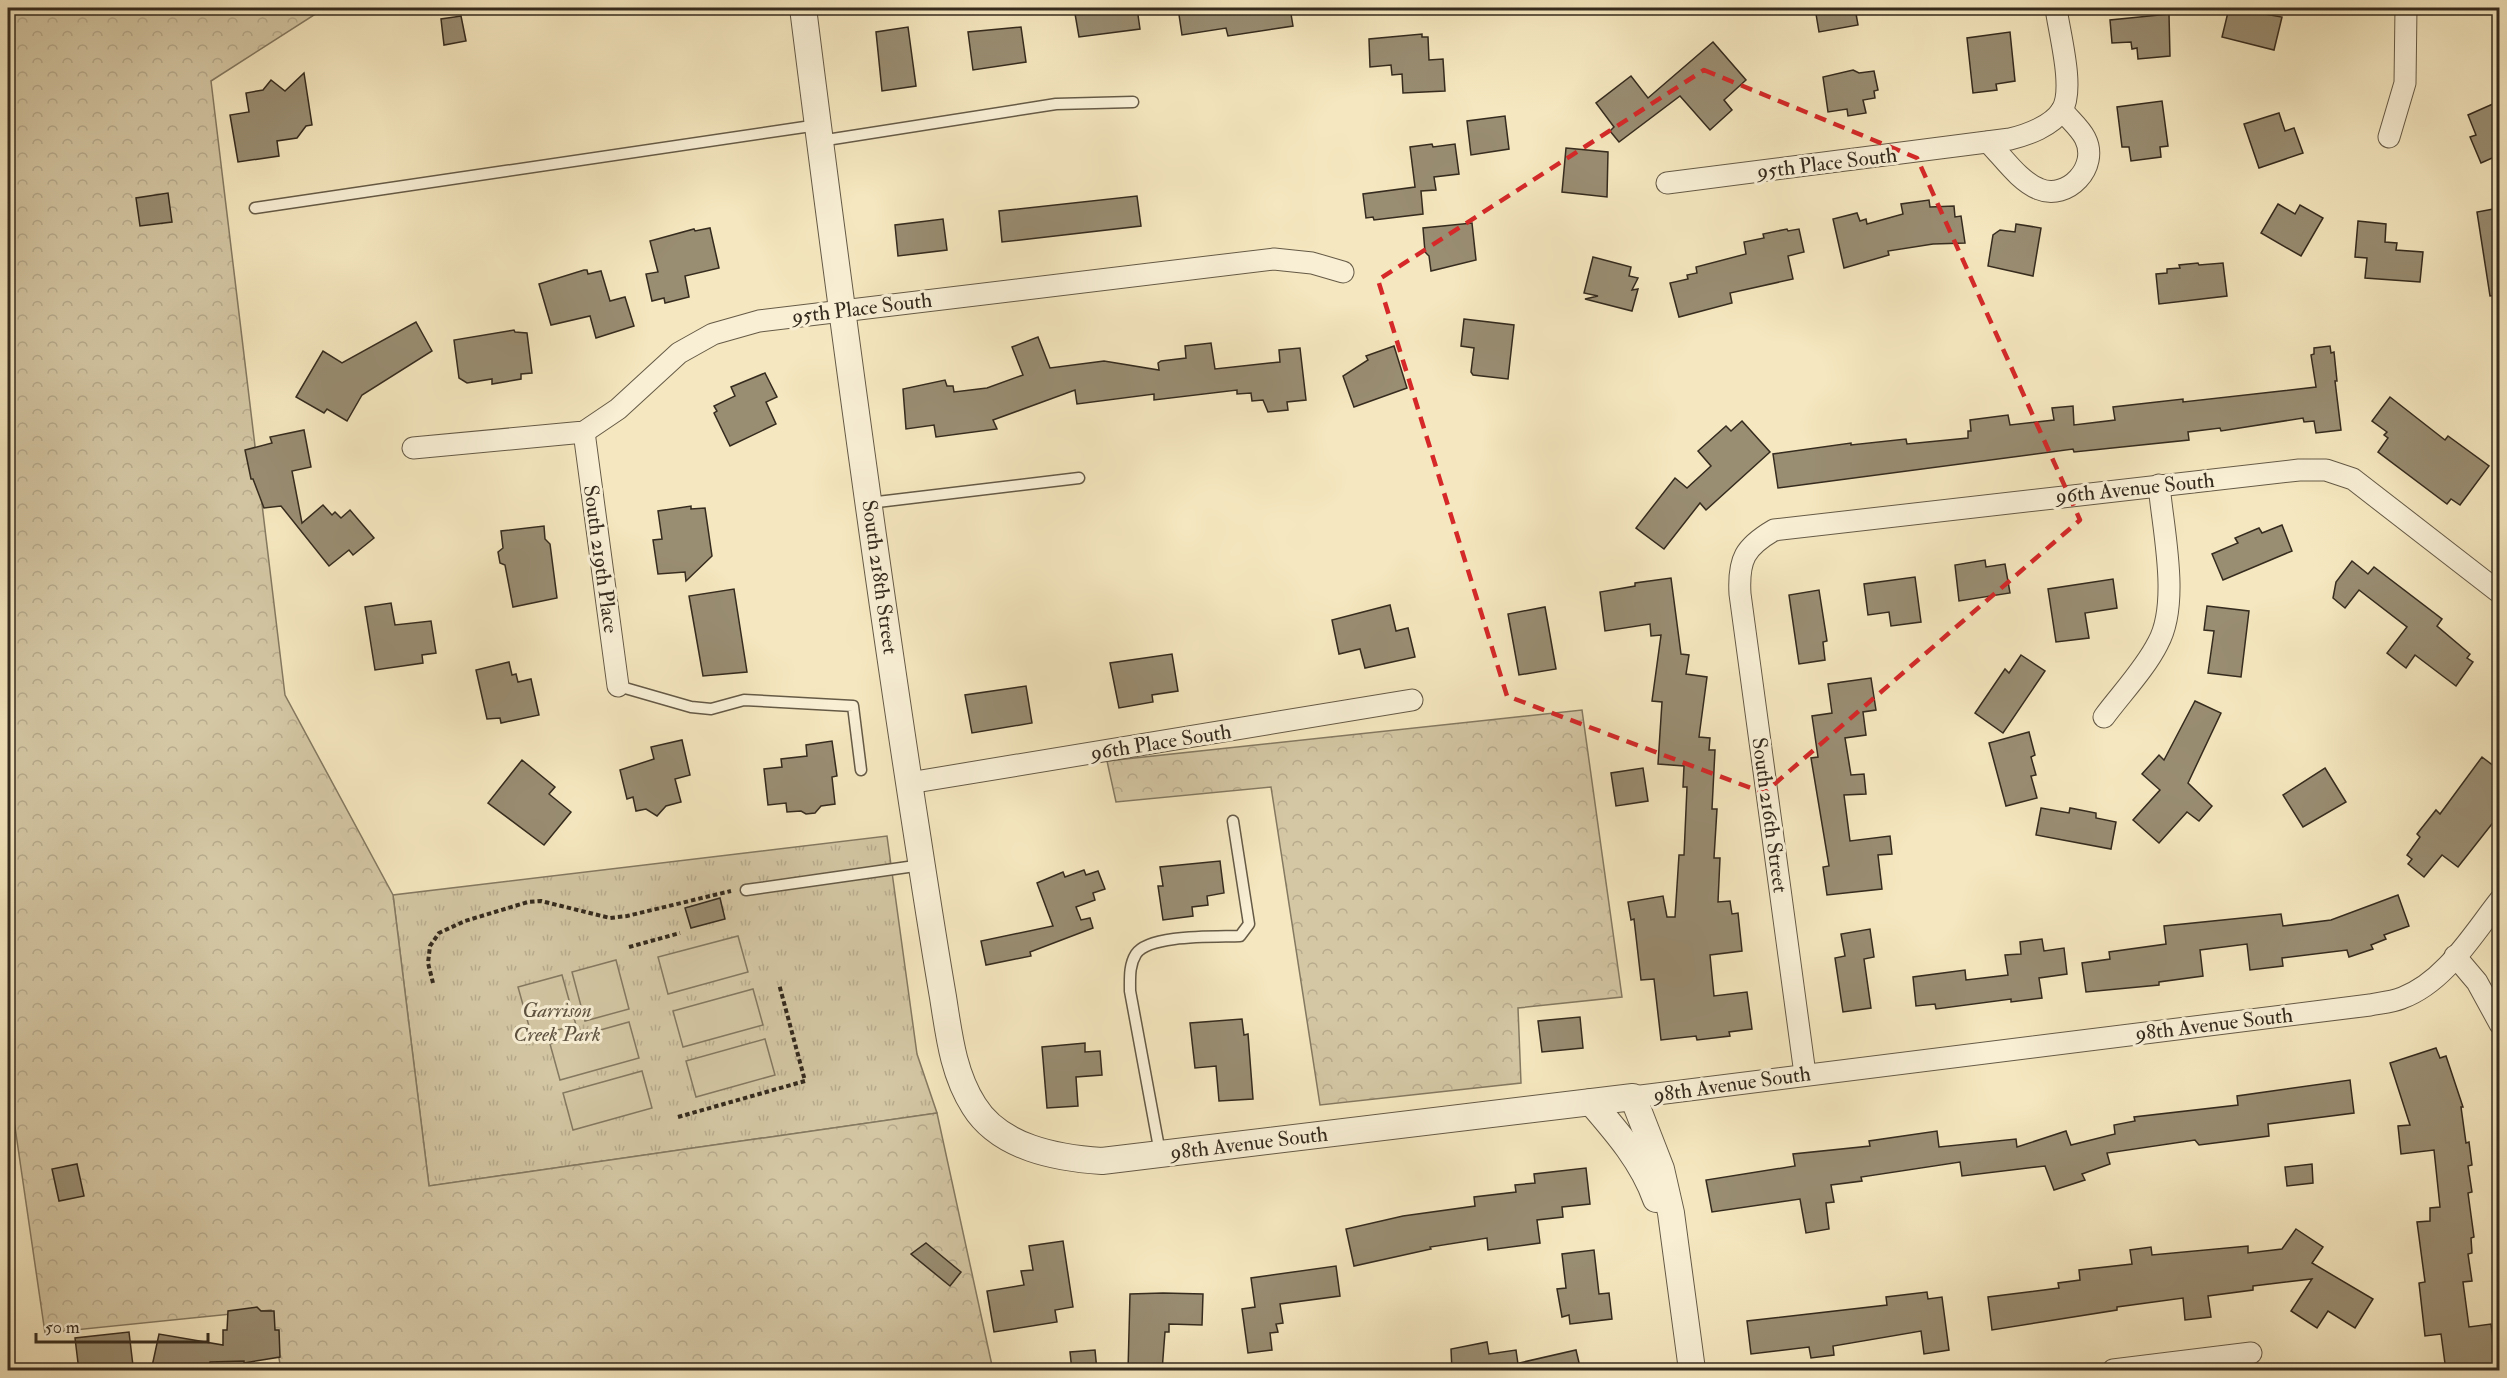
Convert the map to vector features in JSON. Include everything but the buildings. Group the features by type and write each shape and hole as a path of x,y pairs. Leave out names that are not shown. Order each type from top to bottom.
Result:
{"street":[{"name":"South 218th Street","path":"803,8 842,310 909,783 958,1076 975,1108 998,1131"},
{"path":"1988,142 2028,183 2051,192 2068,188 2080,179 2088,152 2086,139 2062,110 2068,89 2056,8"},
{"path":"2389,137 2405,83 2406,8"},
{"name":"95th Place South","path":"1667,183 2010,139 2035,131 2062,110"},
{"name":"95th Place South","path":"413,448 584,432 618,409 679,353 713,334 759,321 1274,260 1312,263 1343,272"},
{"name":"South 219th Place","path":"584,432 618,686"},
{"name":"96th Avenue South","path":"1743,557 1754,542 1774,530 2159,485 2299,470 2326,470 2353,479 2499,593"},
{"path":"2104,717 2158,644 2167,622 2169,589 2159,485"},
{"name":"South 216th Street","path":"1743,557 1739,574 1740,594 1805,1074"},
{"name":"96th Place South","path":"909,783 1412,700"},
{"name":"98th Avenue South","path":"998,1131 1031,1149 1070,1160 1102,1161 2370,1005 2402,998 2431,981 2456,957 2499,900"},
{"path":"2456,957 2477,982 2499,1024"},
{"path":"1633,1097 1661,1169 1671,1213 1692,1371"},
{"path":"1591,1102 1620,1135 1649,1180 1678,1271"},
{"path":"2113,1371 2252,1353"}],"lane":[{"path":"255,208 1056,104 1133,102"},
{"path":"869,503 1079,478"},
{"path":"618,686 691,707 711,709 744,700 853,706 861,770"},
{"path":"1161,1154 1130,991 1130,969 1137,952 1158,941 1240,936 1249,924 1233,820"},
{"path":"746,890 922,865"}],"path":[{"path":"433,983 428,963 430,946 439,933 465,921 528,902 541,901 610,918 627,916 728,891 746,890"},
{"path":"628,947 680,933"},
{"path":"678,1117 805,1082 779,984"}],"highlighted area":[{"path":"1704,70 1917,158 2080,520 1764,793 1507,696 1378,280"}],"green space":[{"path":"8,8 325,8 211,81 285,695 393,895 429,1186 937,1113 993,1370 281,1370 271,1310 45,1333 8,1079"},
{"path":"1582,710 1622,997 1518,1008 1521,1083 1320,1105 1271,787 1116,802 1107,761"},
{"name":"Garrison Creek Park","path":"887,836 917,1054 937,1113 429,1186 393,895"},
{"path":"738,936 748,972 668,994 658,957"},
{"path":"616,960 629,1009 585,1021 572,972"},
{"path":"562,975 576,1025 532,1037 518,987"},
{"path":"753,989 763,1025 683,1047 673,1011"},
{"path":"629,1022 639,1058 560,1080 550,1044"},
{"path":"765,1039 775,1075 696,1097 686,1061"},
{"path":"642,1071 652,1108 573,1130 563,1093"}]}
